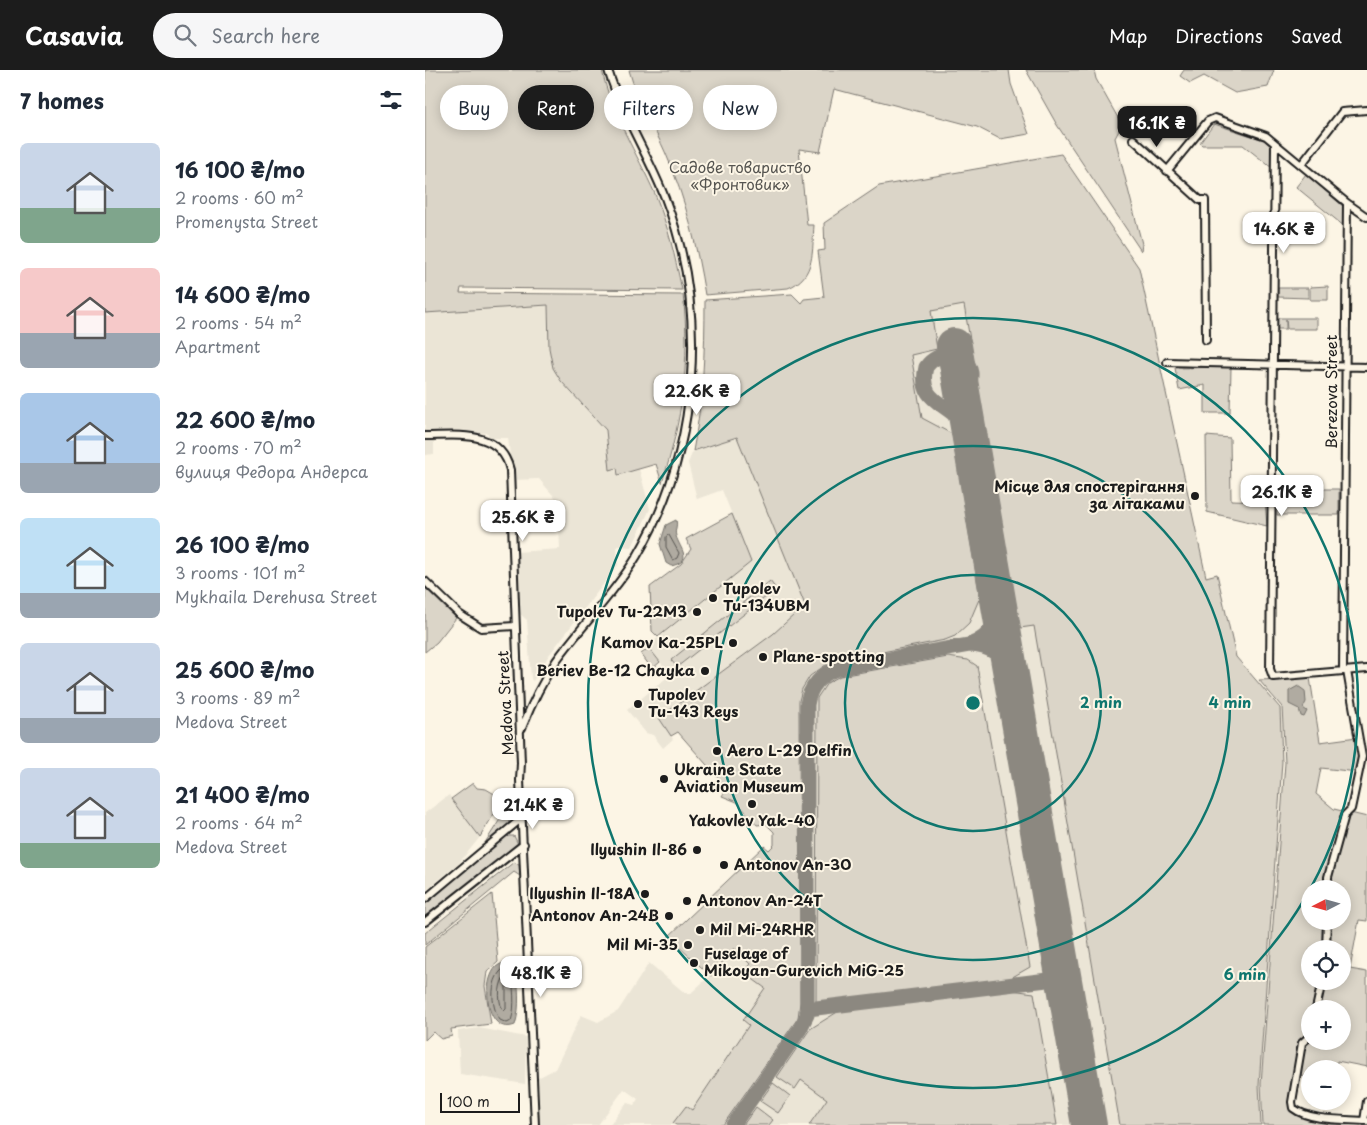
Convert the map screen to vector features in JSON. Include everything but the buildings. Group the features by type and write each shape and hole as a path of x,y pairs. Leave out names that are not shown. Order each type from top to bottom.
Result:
{"street":[{"path":"520,732 549,672 581,629 618,586 652,528 675,466 688,404 692,347 691,316 678,242 665,198 615,94 608,70"},
{"path":"1301,165 1342,112 1367,110"},
{"path":"1167,172 1211,119 1215,118 1266,136 1347,203 1367,217"},
{"path":"1133,140 1200,200 1205,200 1206,340"},
{"path":"1275,144 1270,669 1273,677 1367,669"},
{"name":"Berezova Street","path":"1328,880 1345,815 1351,809 1362,763 1345,671 1344,366 1347,203"},
{"path":"1167,362 1367,367"},
{"name":"Medova Street","path":"425,436 471,436 498,448 505,455 510,470 535,1125"},
{"path":"425,581 459,614 481,628 515,626"},
{"path":"425,899 522,818"},
{"path":"425,922 524,844"},
{"path":"1301,1049 1292,1102 1293,1108 1303,1114 1366,1121 1367,1101"}],"shaded area":[{"path":"1061,154 1139,268 1206,577 1217,574 1236,657 1280,708 1282,762 1259,1085 1261,1125 610,1125 627,1103 634,1105 638,1099 624,1089 598,1125 539,1125 536,1079 555,1069 581,1015 598,1022 618,1011 649,963 685,993 691,993 716,970 734,948 776,906 776,769 659,718 673,739 663,748 653,735 646,733 627,710 670,675 648,646 751,562 722,490 697,499 688,463 693,451 737,437 808,351 802,301 824,297 818,251 825,250 824,223 879,186","holes":["770,582 776,589 677,667 672,659"]},
{"path":"548,305 553,368 561,381 606,430 610,457 618,475 639,469 650,509 632,547 617,546 618,565 549,655 533,681 531,679 527,620 518,612 516,552 560,549 558,501 539,479 513,480 508,438 488,438 488,433 434,433 434,454 425,455 425,313"},
{"path":"449,795 480,837 459,863 425,891 425,813"},
{"path":"479,1028 526,1037 525,1084 460,1074 458,1031"}],"green space":[{"path":"425,70 602,70 606,85 604,85 604,130 624,130 648,179 664,217 682,290 461,288 460,293 683,295 686,343 683,390 675,437 662,483 656,464 618,475 617,468 610,470 606,430 561,381 553,368 549,348 548,305 425,313"},
{"name":"Садове товариство «Фронтовик»","path":"629,70 1009,70 1011,84 1029,134 1000,139 977,127 834,89 820,152 799,149 807,225 814,225 811,262 804,277 788,288 705,295 685,206 666,154 654,130 693,130 693,85 634,85"},
{"path":"1026,70 1094,70 1096,79 1122,125 1115,138 1142,244 1141,251 1057,125"},
{"path":"1184,70 1274,70 1268,87 1235,93 1204,76 1190,83 1180,76"},
{"path":"1214,124 1264,140 1272,147 1272,168 1243,145 1202,145 1200,143"},
{"path":"1061,154 1139,268 1206,577 1217,574 1236,657 1280,708 1282,762 1259,1085 1261,1125 1120,1125 1034,626 1020,628 964,305 931,311 937,349 911,355 922,418 952,434 980,597 969,623 955,636 945,640 830,662 810,676 802,689 799,701 800,1002 798,1018 723,1125 676,1125 673,1123 686,1106 692,1110 749,1025 743,1020 765,988 743,972 750,964 734,948 711,976 668,937 764,846 769,850 774,845 774,832 766,824 757,825 737,802 722,796 727,788 678,732 671,736 659,718 773,634 805,605 737,437 693,451 703,376 705,300 792,294 801,303 804,299 824,297 818,251 825,250 824,223 879,186"},
{"path":"1306,174 1345,208 1345,227 1296,187"},
{"path":"1328,286 1328,300 1310,300 1310,287"},
{"path":"1278,288 1308,288 1308,298 1278,297"},
{"path":"1276,318 1317,318 1317,329 1287,329 1286,319 1286,329 1276,329"},
{"path":"1231,367 1230,413 1205,413 1205,385 1179,390 1175,368"},
{"path":"1206,436 1230,438 1231,500 1265,501 1267,526 1207,512"},
{"path":"1277,489 1339,489 1339,515 1277,515"},
{"path":"732,514 751,562 658,637 652,631 650,587 681,564 691,549 686,539"},
{"path":"770,581 776,589 677,667 671,660"},
{"path":"425,588 456,618 437,642 425,652"},
{"path":"649,648 660,662 652,669 641,654"},
{"path":"948,657 968,660 977,666 1030,967 1009,979 816,1002 817,698 827,683 840,676"},
{"path":"1310,678 1320,742 1357,737 1360,756 1358,772 1321,768 1316,794 1334,809 1367,817 1367,921 1359,920 1351,964 1351,940 1301,940 1301,990 1351,990 1351,969 1367,972 1367,1067 1351,1064 1351,1060 1301,1060 1301,1075 1295,1074 1290,1101 1301,1116 1361,1125 1263,1125 1261,1084 1285,763 1282,707 1259,680"},
{"path":"473,783 477,788 486,789 503,799 480,837 451,799"},
{"path":"508,807 512,810 507,829 481,849"},
{"path":"506,836 514,836 518,844 425,919 425,904"},
{"path":"514,862 519,865 520,876 514,872 425,945 425,933"},
{"path":"492,894 498,962 487,972 485,986 491,1024 451,1029 452,1036 441,1039 433,1032 425,1040 425,947"},
{"path":"1011,990 1034,993 1057,1125 809,1125 827,1099 801,1080 795,1089 777,1077 810,1029 839,1011"},
{"path":"773,1083 790,1096 778,1113 760,1101"},
{"path":"756,1107 773,1120 769,1125 743,1125"}],"water":[{"path":"676,520 676,534 684,558 678,564 671,566 666,563 660,544 666,525"},
{"path":"1298,686 1305,691 1306,702 1303,708 1307,711 1304,717 1301,716 1299,709 1289,704 1289,691"},
{"path":"506,961 516,966 518,1003 515,1025 505,1026 498,1023 492,1016 488,995 491,975 496,967"}],"taxiway":[{"path":"965,407 971,373 964,359 951,354 931,361 926,367 924,378 926,387 933,399 959,419 970,440"},
{"path":"733,1125 800,1029 807,1015 807,705 810,692 822,677 839,668 969,645 978,641 990,631 994,624 998,609 997,592"},
{"path":"969,645 984,647 996,653 1005,663 1011,677"},
{"path":"808,1009 1064,978"}],"runway":[{"path":"954,346 1089,1125"}],"place":[{"name":"Місце для спостерігання за літаками","path":"1195,496"},
{"name":"Tupolev Tu-134UBM","path":"713,598"},
{"name":"Tupolev Tu-22M3","path":"697,612"},
{"name":"Kamov Ka-25PL","path":"733,643"},
{"name":"Plane-spotting","path":"763,657"},
{"name":"Beriev Be-12 Chayka","path":"705,671"},
{"name":"Tupolev Tu-143 Reys","path":"638,704"},
{"name":"Aero L-29 Delfin","path":"717,751"},
{"name":"Ukraine State Aviation Museum","path":"664,779"},
{"name":"Yakovlev Yak-40","path":"752,804"},
{"name":"Ilyushin Il-86","path":"697,850"},
{"name":"Antonov An-30","path":"724,865"},
{"name":"Ilyushin Il-18A","path":"645,894"},
{"name":"Antonov An-24T","path":"687,901"},
{"name":"Antonov An-24B","path":"669,916"},
{"name":"Mil Mi-24RHR","path":"700,930"},
{"name":"Mil Mi-35","path":"688,945"},
{"name":"Fuselage of Mikoyan-Gurevich MiG-25","path":"694,963"}]}
